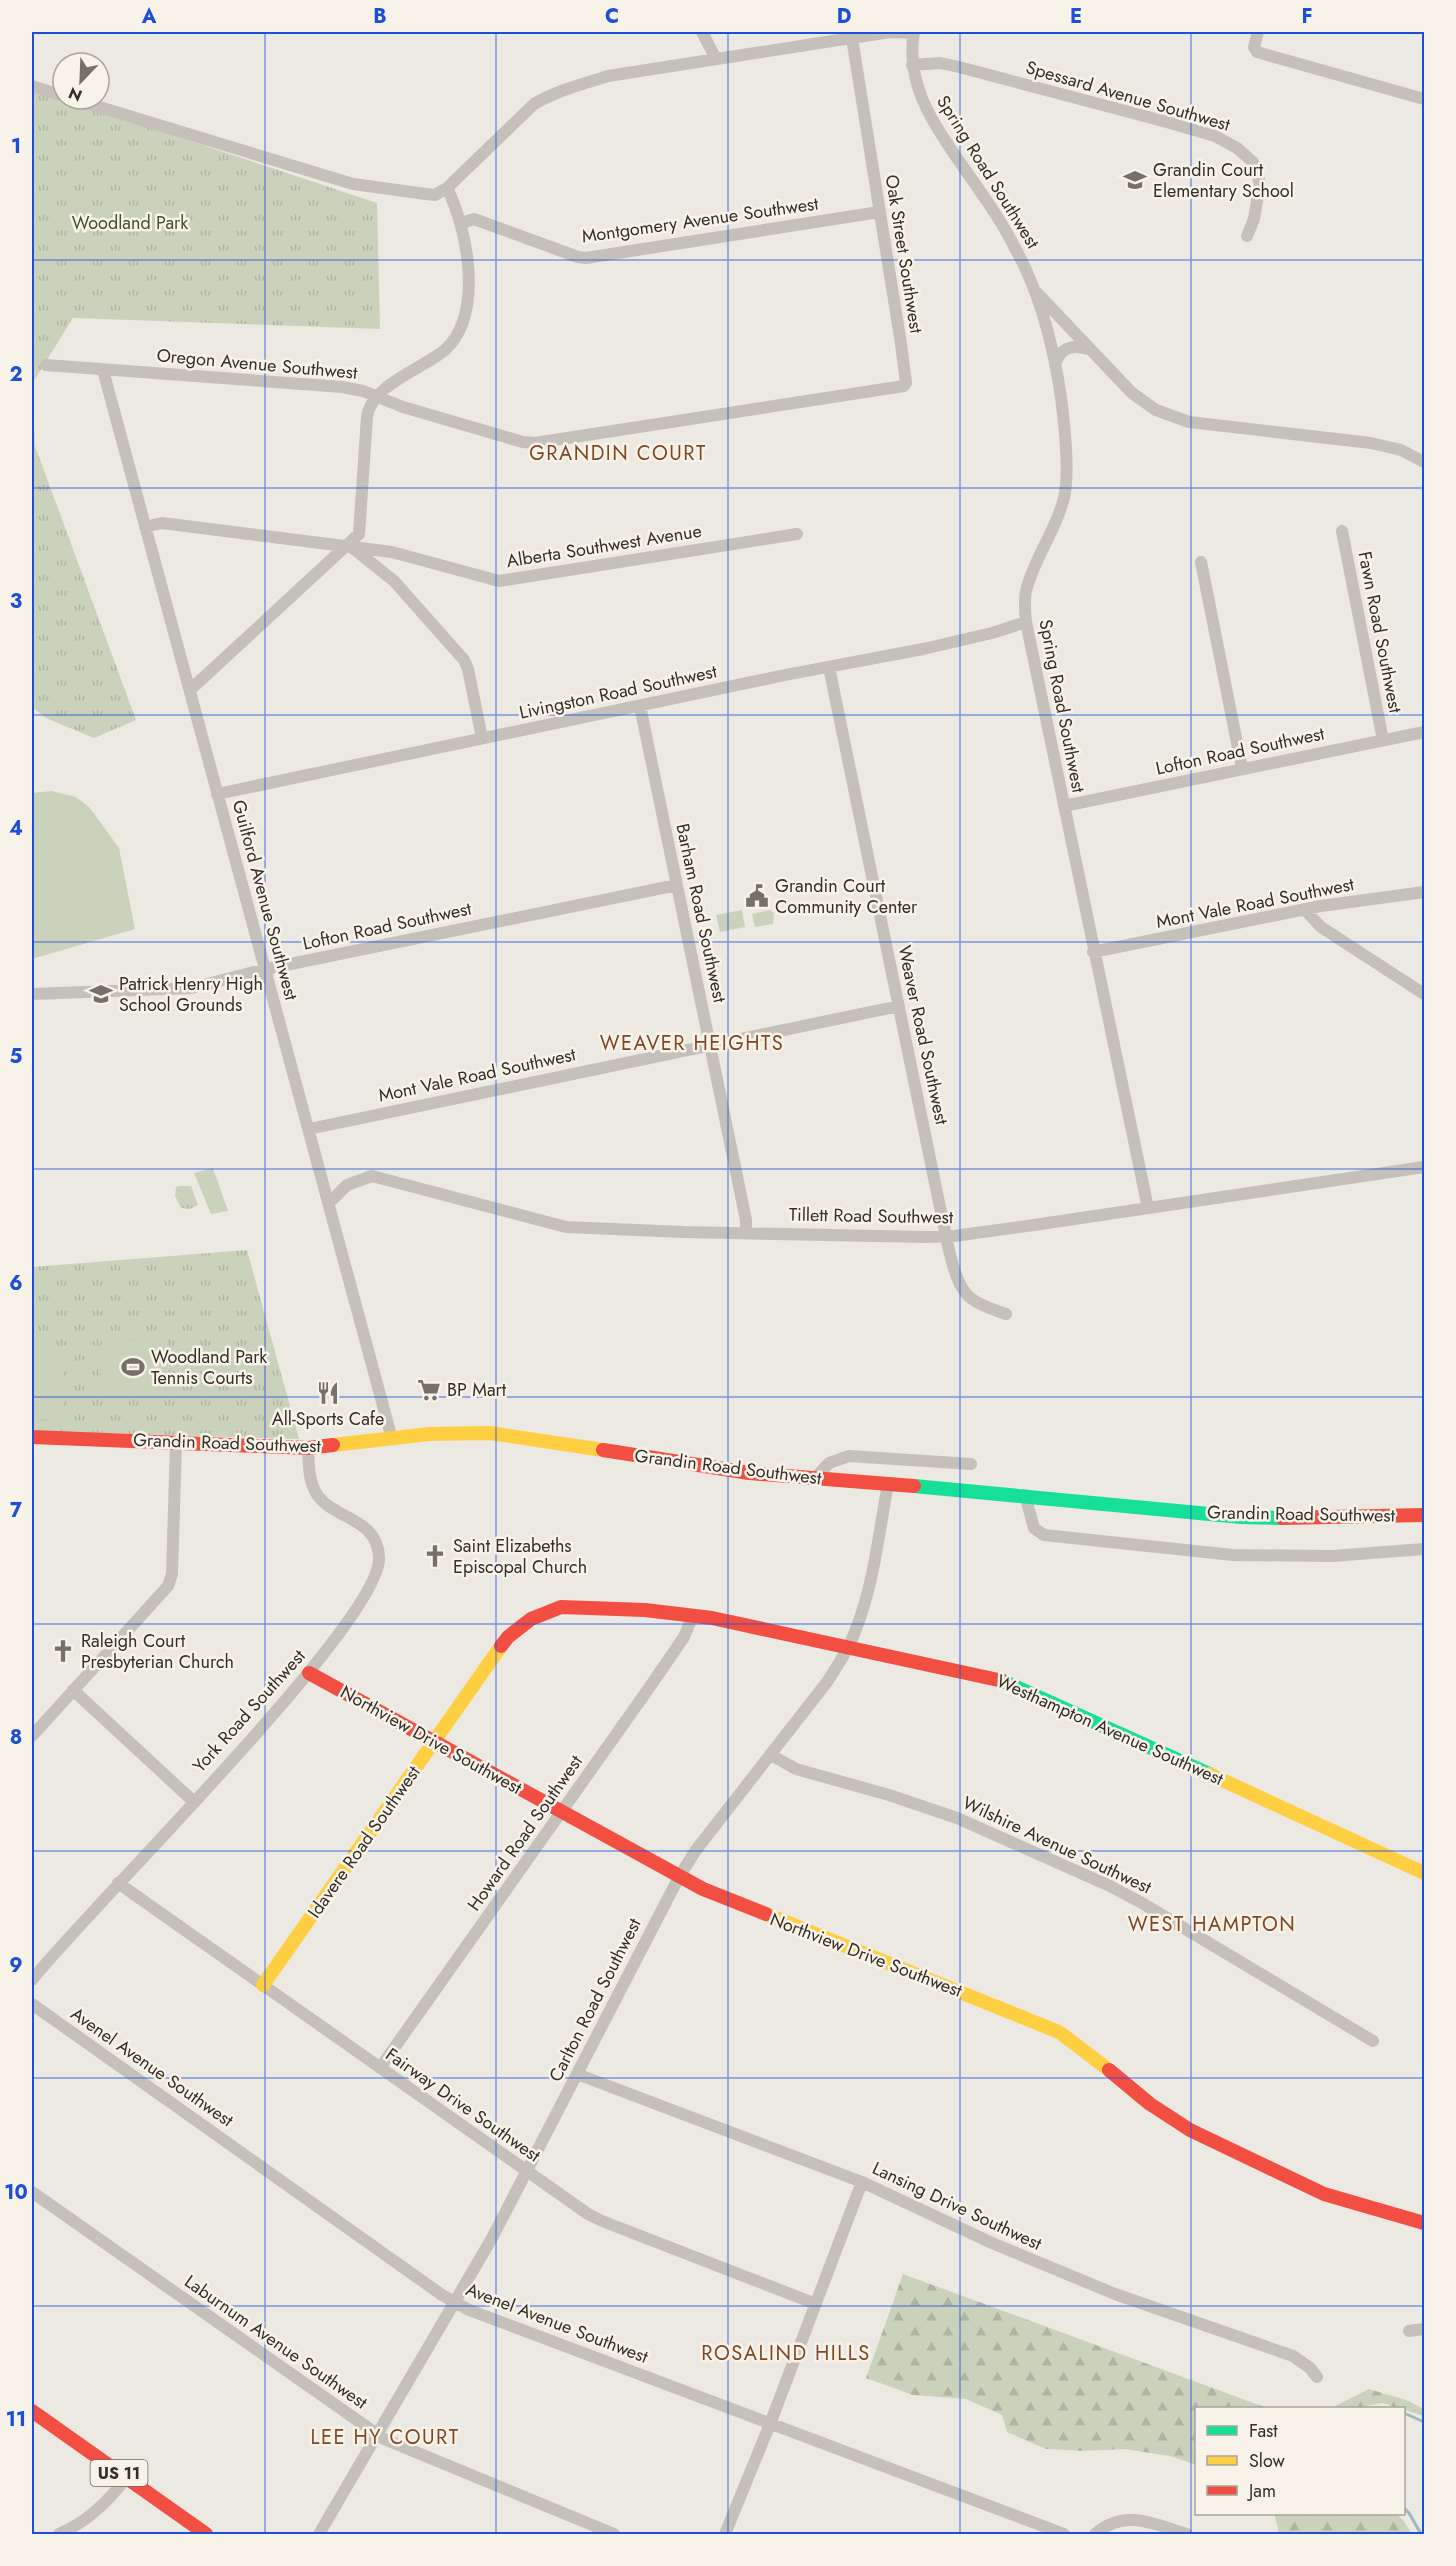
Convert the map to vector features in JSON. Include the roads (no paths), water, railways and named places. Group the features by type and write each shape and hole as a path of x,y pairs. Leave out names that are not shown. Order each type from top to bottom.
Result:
{"street":[{"path":"702,32 716,59"},
{"path":"111,111 353,184 435,195 447,188 534,104 547,96 608,76 890,32 914,32"},
{"name":"Spring Road Southwest","path":"914,32 912,65 917,88 932,121 992,208 1015,246 1035,291 1055,365 1066,483 1060,510 1026,591 1026,622 1148,1208"},
{"path":"1258,32 1254,47 1257,52 1425,99"},
{"name":"Oak Street Southwest","path":"814,400 904,386 906,383 852,38"},
{"name":"Spessard Avenue Southwest","path":"912,65 933,63 959,67 1163,121 1224,140 1248,156 1258,172 1258,201 1247,236"},
{"path":"32,86 51,92"},
{"path":"190,690 348,545 360,529 367,417 371,401 439,354 460,331 467,306 468,274 462,224 447,188"},
{"name":"Montgomery Avenue Southwest","path":"462,224 474,219 586,258 879,212"},
{"path":"1035,291 1132,393 1150,407 1197,423 1371,442 1401,450 1425,462"},
{"path":"1055,365 1058,357 1066,349 1082,347 1091,350"},
{"name":"Oregon Avenue Southwest","path":"45,365 327,385 377,395 403,407 523,442 536,443 814,400"},
{"name":"Guilford Avenue Southwest","path":"104,370 392,1438"},
{"name":"Alberta Southwest Avenue","path":"145,527 162,523 348,545 392,552 499,581 797,534"},
{"name":"Fawn Road Southwest","path":"1342,531 1383,740"},
{"path":"348,545 394,581 464,660 468,669 482,738"},
{"path":"1201,562 1242,768"},
{"name":"Livingston Road Southwest","path":"217,794 923,649 992,633 1026,622"},
{"name":"Weaver Road Southwest","path":"829,667 947,1236 963,1290 972,1299 1006,1314"},
{"name":"Barham Road Southwest","path":"640,706 747,1220 746,1233"},
{"name":"Lofton Road Southwest","path":"1064,806 1425,732"},
{"name":"Lofton Road Southwest","path":"32,994 182,989 266,969 677,885"},
{"name":"Mont Vale Road Southwest","path":"1093,952 1304,909 1425,892"},
{"path":"1304,909 1321,927 1425,994"},
{"name":"Mont Vale Road Southwest","path":"309,1129 899,1006"},
{"name":"Tillett Road Southwest","path":"329,1203 347,1185 372,1176 566,1227 947,1236 1425,1167"},
{"name":"Grandin Road Southwest","path":"32,1437 308,1448 429,1434 490,1433 728,1470 1025,1495 1241,1517 1425,1515"},
{"path":"32,1736 171,1581 176,1443"},
{"name":"York Road Southwest","path":"32,1980 309,1673 360,1603 378,1570 380,1561 376,1543 364,1527 318,1496 310,1474 308,1448"},
{"path":"814,1479 829,1463 849,1456 971,1464"},
{"name":"Carlton Road Southwest","path":"319,2535 455,2303 528,2172 679,1877 696,1850 827,1682 849,1646 864,1606 888,1484"},
{"path":"1025,1495 1034,1528 1044,1535 1233,1555 1332,1556 1425,1549"},
{"name":"Idavere Road Southwest","path":"263,1985 516,1629 540,1614 561,1607 602,1608"},
{"name":"Westhampton Avenue Southwest","path":"602,1608 693,1615 849,1646 1010,1683 1425,1873"},
{"name":"Howard Road Southwest","path":"380,2068 684,1637 693,1615"},
{"name":"Northview Drive Southwest","path":"309,1673 679,1877 729,1902 1039,2023 1072,2040 1150,2104 1190,2130 1324,2193 1425,2223"},
{"path":"74,1690 193,1801"},
{"name":"Wilshire Avenue Southwest","path":"771,1755 796,1769 899,1798 957,1818 1110,1886 1373,2042"},
{"name":"Fairway Drive Southwest","path":"118,1883 528,2172 602,2221 816,2304"},
{"name":"Avenel Avenue Southwest","path":"32,2004 455,2303 1064,2535"},
{"name":"Lansing Drive Southwest","path":"577,2074 862,2181 992,2243 1073,2278 1293,2356 1310,2368 1317,2377"},
{"path":"725,2535 770,2424 862,2181"},
{"name":"Laburnum Avenue Southwest","path":"32,2192 376,2435 614,2535"},
{"path":"1409,2331 1425,2329"},
{"name":"US 11","path":"32,2411 207,2535"},
{"path":"59,2535 86,2520 101,2508 126,2478"},
{"path":"1095,2535 1105,2526 1124,2519 1148,2522 1187,2535"}],"waterway":[{"path":"1405,2413 1424,2422"},
{"path":"1405,2509 1421,2534"}],"place":[{"name":"Grandin Court Elementary School","path":"1135,180"},
{"name":"Grandin Court Community Center","path":"757,896"},
{"name":"Patrick Henry High School Grounds","path":"101,994"},
{"name":"Woodland Park Tennis Courts","path":"133,1367"},
{"name":"BP Mart","path":"429,1390"},
{"name":"All-Sports Cafe","path":"328,1393"},
{"name":"Saint Elizabeths Episcopal Church","path":"435,1556"},
{"name":"Raleigh Court Presbyterian Church","path":"63,1651"}],"district":[{"name":"GRANDIN COURT","path":"618,453"},
{"name":"WEAVER HEIGHTS","path":"692,1043"},
{"name":"WEST HAMPTON","path":"1212,1924"},
{"name":"ROSALIND HILLS","path":"786,2353"},
{"name":"LEE HY COURT","path":"385,2437"}],"park label":[{"name":"Woodland Park","path":"130,223"}]}
